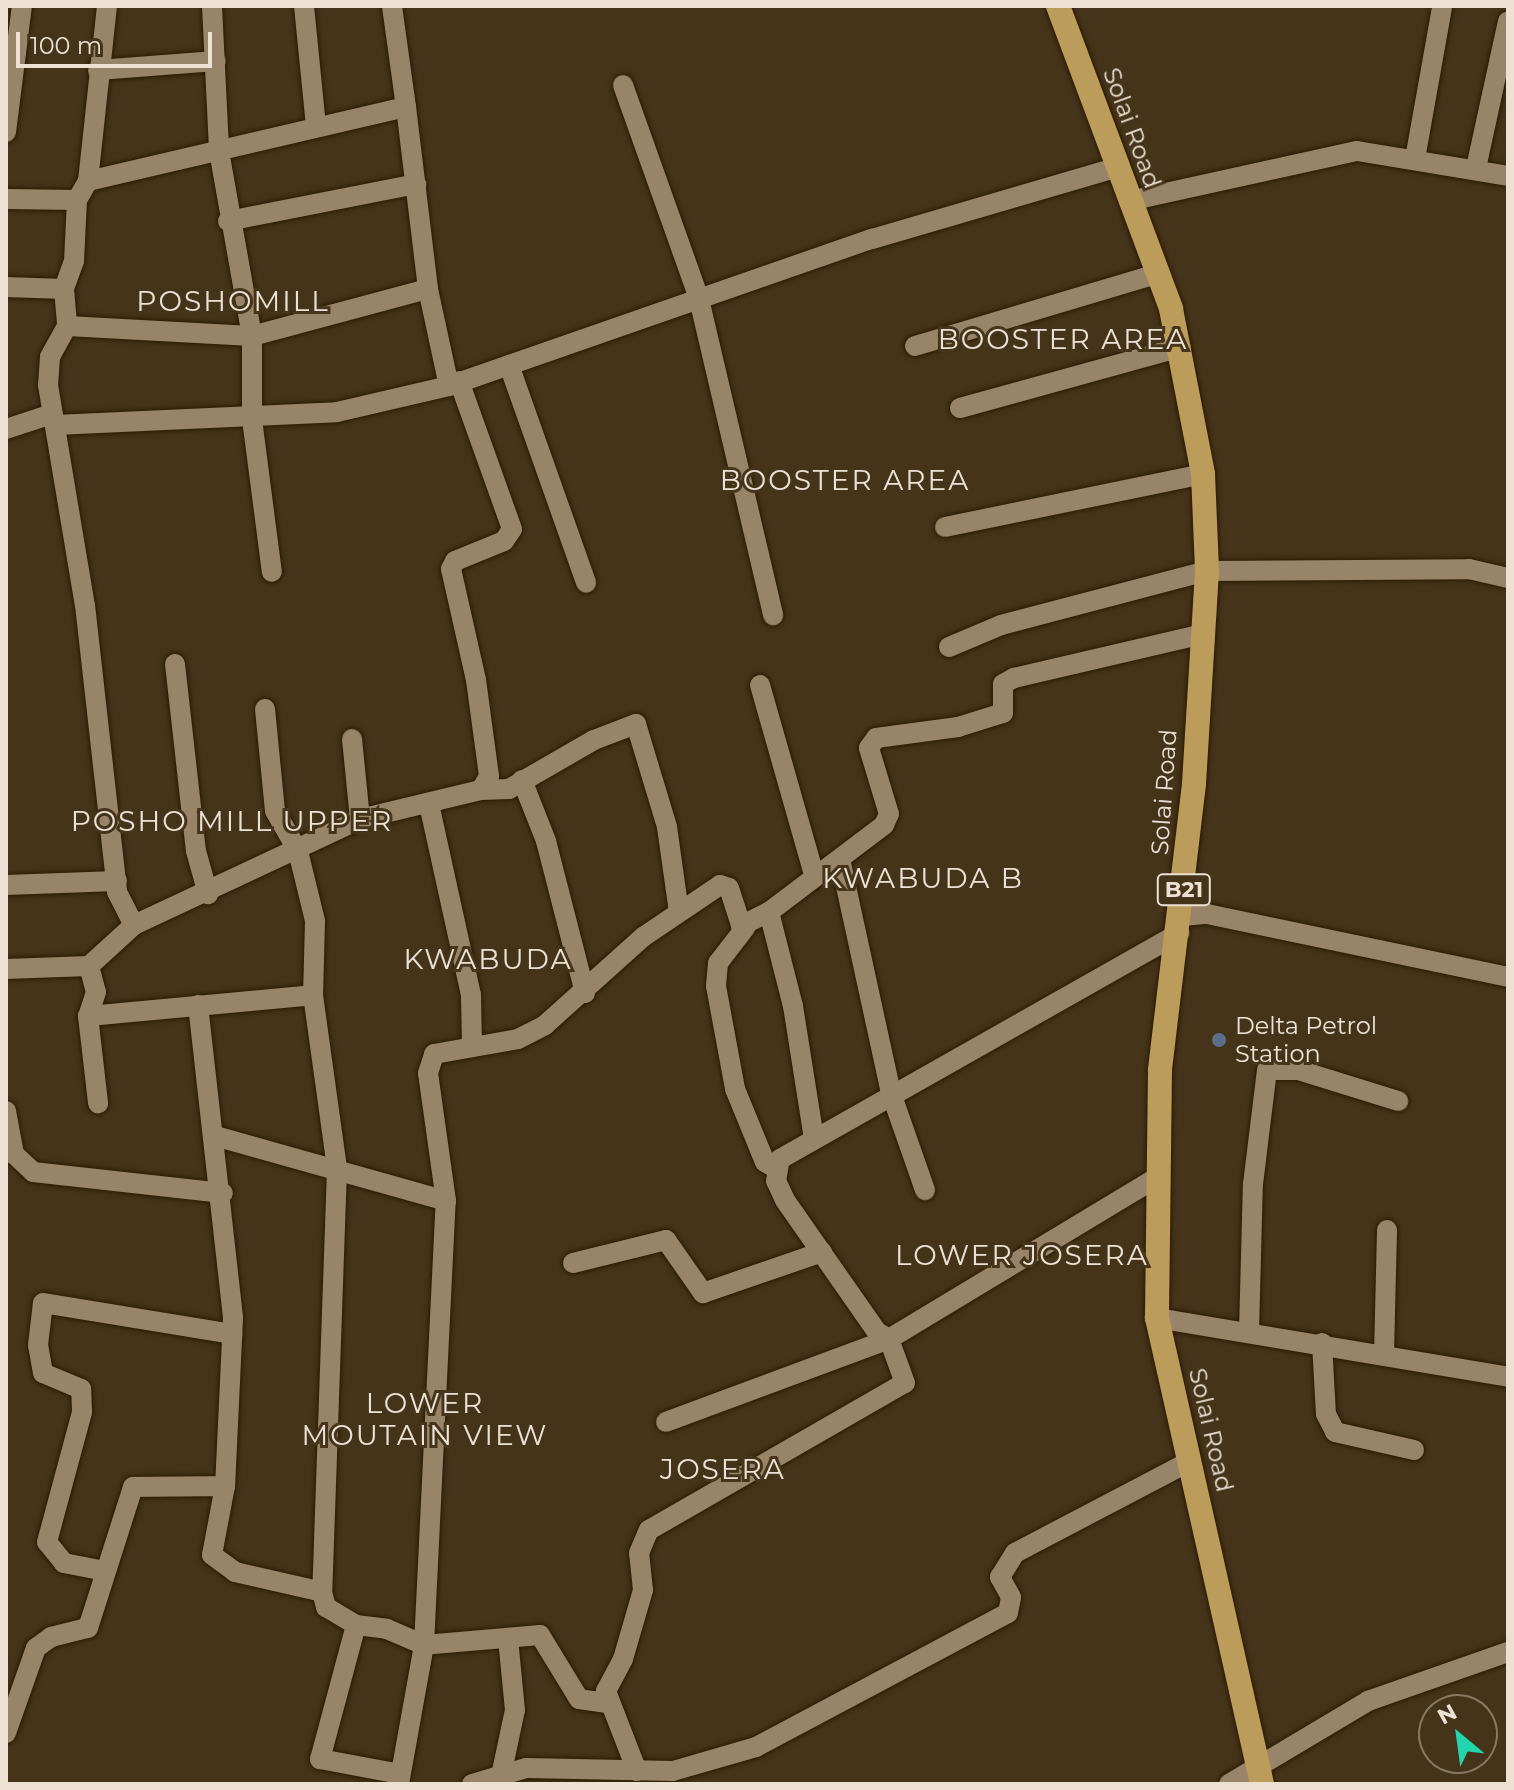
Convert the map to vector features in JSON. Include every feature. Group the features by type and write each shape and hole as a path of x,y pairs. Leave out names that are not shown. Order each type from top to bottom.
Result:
{"highway":[{"name":"Solai Road","path":"1058,6 1181,347 1203,474 1207,571 1203,634 1181,925 1160,1071 1154,1179 1157,1318 1260,1776"}],"street":[{"path":"6,132 22,6"},
{"path":"107,6 88,181 77,200 74,261 64,289 67,326 50,357 52,420 85,605 117,881 134,925"},
{"path":"212,6 219,151 228,221 252,336 252,419 272,572"},
{"path":"304,6 316,127"},
{"path":"392,6 428,289 454,383 512,529 504,541 455,561 451,569 478,694 489,776 481,790"},
{"path":"1415,159 1442,7"},
{"path":"1476,168 1508,21"},
{"path":"98,70 216,61"},
{"path":"623,85 699,299 773,615"},
{"path":"88,181 406,107"},
{"path":"1129,201 1320,155 1357,151 1476,168 1508,176"},
{"path":"6,429 52,420 252,419 337,412 454,383 699,299 1118,167"},
{"path":"228,221 416,184"},
{"path":"6,199 77,200"},
{"path":"915,346 1157,274"},
{"path":"6,287 64,289"},
{"path":"67,326 252,336 428,289"},
{"path":"960,408 1181,347"},
{"path":"509,365 586,583"},
{"path":"945,527 1203,474"},
{"path":"949,647 1001,625 1207,571 1469,569 1508,578"},
{"path":"637,1771 607,1703 643,1590 639,1553 649,1530 901,1390 905,1383 889,1339 877,1332 785,1200 777,1169 765,1162 735,1089 716,986 718,963 745,928 814,874 840,859 889,814 869,748 876,738 958,727 1003,713 1003,684 1014,678 1203,634"},
{"path":"175,664 196,851 208,894"},
{"path":"760,685 814,874"},
{"path":"265,709 275,811 298,851 315,921 313,995 337,1169 322,1592 326,1607 356,1625 387,1629 424,1645 540,1635 579,1699 607,1703"},
{"path":"6,969 89,966 134,925 208,894 360,819 481,790 504,790 636,724 667,827 679,912"},
{"path":"352,739 360,819"},
{"path":"522,780 546,841 585,993"},
{"path":"429,804 471,995 472,1046"},
{"path":"840,859 891,1093 925,1190"},
{"path":"6,885 117,881"},
{"path":"356,1625 320,1759 400,1779 424,1645 446,1201 428,1073 434,1054 518,1039 585,993 679,912 726,885 745,928"},
{"path":"769,912 793,1006 814,1138"},
{"path":"777,1169 787,1153 1181,925 1207,914 1508,977"},
{"path":"89,966 96,992 88,1016 98,1103"},
{"path":"88,1016 313,995"},
{"path":"198,1005 223,1193 232,1334 225,1486 212,1555 235,1572 322,1592"},
{"path":"1249,1332 1253,1184 1267,1070 1298,1070 1398,1101"},
{"path":"6,1111 14,1154 33,1172 223,1193"},
{"path":"215,1136 446,1201"},
{"path":"666,1422 889,1339 1154,1179"},
{"path":"1384,1354 1387,1230"},
{"path":"573,1263 666,1240 703,1293 822,1252"},
{"path":"105,1571 64,1563 47,1542 82,1412 81,1389 43,1373 38,1345 43,1303 232,1334"},
{"path":"1157,1318 1322,1343 1508,1377"},
{"path":"1322,1343 1326,1414 1335,1432 1414,1450"},
{"path":"472,1784 502,1771 693,1768 756,1747 1008,1613 1011,1597 1000,1577 1015,1553 1190,1461"},
{"path":"6,1734 36,1648 51,1637 88,1628 133,1487 225,1486"},
{"path":"502,1771 515,1710 508,1638"},
{"path":"1229,1784 1260,1776 1368,1701 1508,1652"}],"place":[{"name":"Delta Petrol Station","path":"1219,1040"}],"district":[{"name":"POSHOMILL","path":"233,301"},
{"name":"BOOSTER AREA","path":"1063,339"},
{"name":"BOOSTER AREA","path":"845,480"},
{"name":"POSHO MILL UPPER","path":"232,821"},
{"name":"KWABUDA B","path":"923,878"},
{"name":"KWABUDA","path":"488,959"},
{"name":"LOWER JOSERA","path":"1022,1255"},
{"name":"LOWER MOUTAIN VIEW","path":"425,1419"},
{"name":"JOSERA","path":"723,1469"}]}
